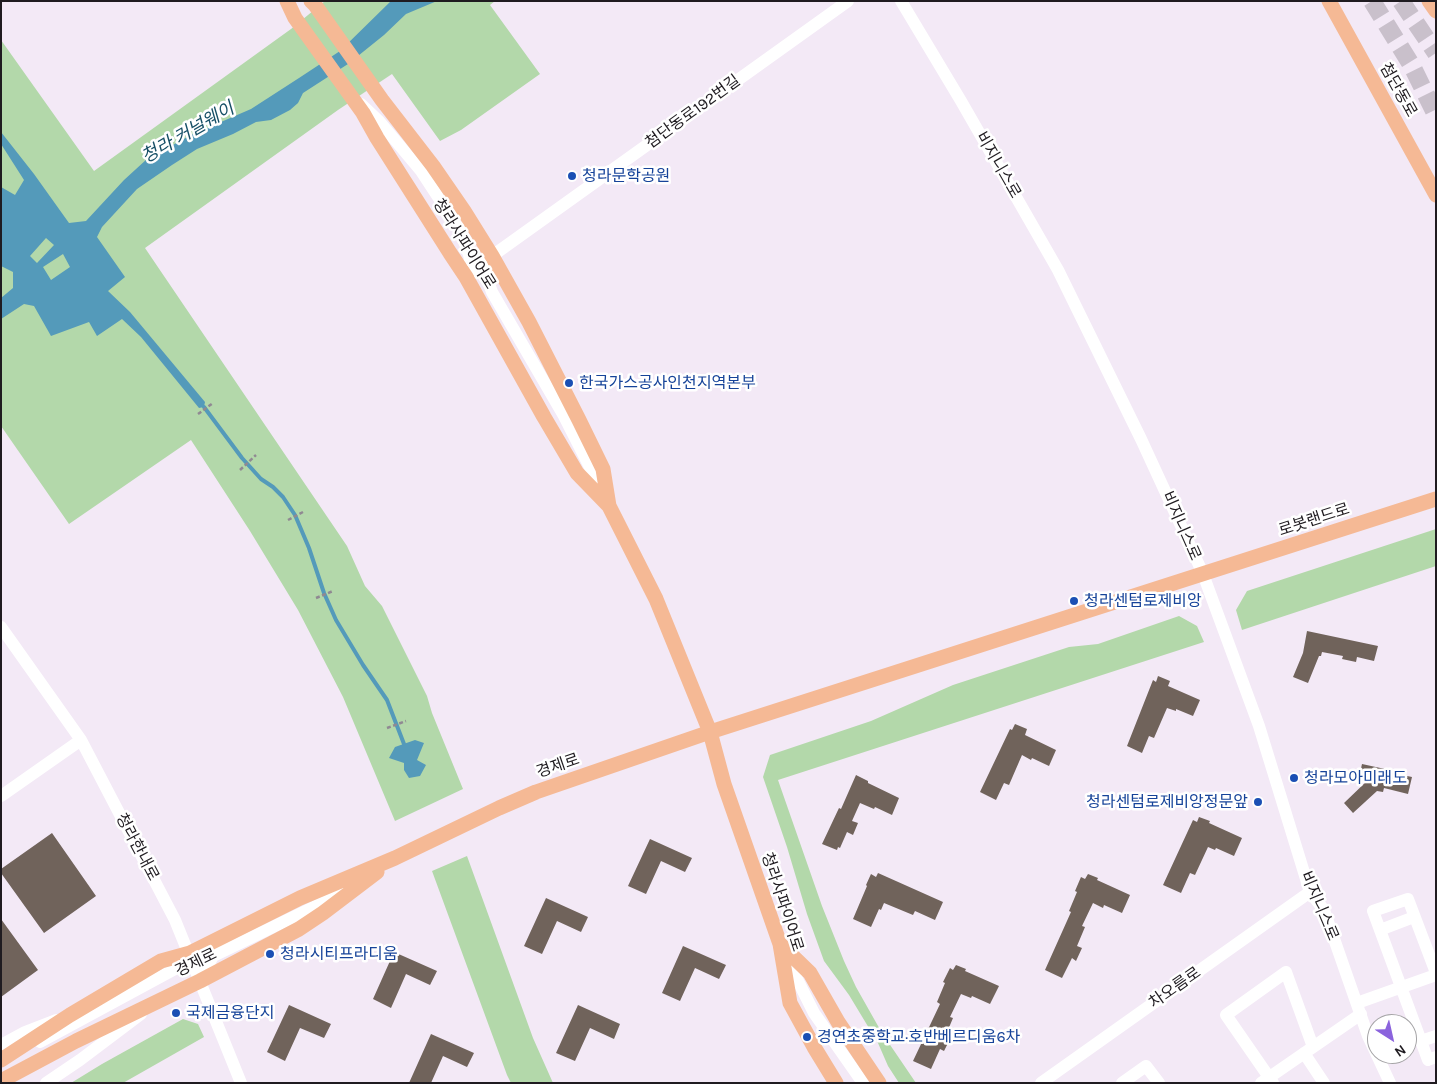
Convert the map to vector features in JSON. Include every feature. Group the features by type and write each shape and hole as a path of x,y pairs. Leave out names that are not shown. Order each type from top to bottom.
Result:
{"main road":[{"name":"청라사파이어로","path":"287,1 295,18 363,113 466,277 573,466 591,489 608,506 656,599 710,732 724,784 780,944 790,1003 836,1083"},
{"name":"첨단동로","path":"1329,1 1436,195"},
{"path":"1429,1 1436,11"},
{"path":"313,3 382,100 442,178 492,256 553,368 603,469 608,506"},
{"name":"로봇랜드로","path":"710,732 1436,499"},
{"name":"경제로","path":"1,1060 70,1015 161,961 190,954 300,898 395,858 536,792 710,732"},
{"name":"경제로","path":"1,1080 299,929 395,858"},
{"path":"780,944 810,973 838,1022 879,1083"}],"street":[{"name":"첨단동로192번길","path":"466,277 492,256 848,1"},
{"name":"비지니스로","path":"901,1 1058,270 1142,439 1203,574 1259,726 1310,892 1324,910 1368,1036 1390,1083"},
{"path":"350,93 379,121 421,171 461,232 470,258 466,277"},
{"name":"청라한내로","path":"1,627 80,740 175,920 241,1083"},
{"path":"1,796 80,740"},
{"name":"차오름로","path":"1041,1083 1310,892"},
{"path":"1324,1083 1309,1050 1286,972 1226,1015 1267,1081 1309,1050 1359,1009 1402,987 1436,974 1408,899 1374,912 1402,987 1428,1060 1436,1057"},
{"path":"1380,930 1414,917"},
{"path":"780,944 814,1013 863,1083"},
{"path":"1,1064 175,969 190,954"},
{"path":"46,1083 80,1060 162,998"},
{"path":"1,1045 24,1032 70,1015"},
{"path":"1421,1042 1436,1036"},
{"path":"1122,1083 1146,1066 1156,1082"}],"path":[{"path":"198,414 214,403"},
{"path":"240,470 256,455"},
{"path":"288,520 303,512"},
{"path":"316,598 332,591"},
{"path":"388,728 406,721"}],"green space":[{"path":"325,1 495,1 490,5 540,74 461,130 440,141 392,74 338,110 145,248 347,546 365,586 382,606 427,696 463,789 395,821 343,697 298,610 191,440 69,524 1,426 1,40 94,171 291,29"},
{"path":"1436,529 1436,566 1242,630 1236,610 1247,591"},
{"path":"1179,616 1197,626 1204,642 778,780 822,906 844,961 856,987 882,1033 916,1083 899,1083 888,1066 878,1043 849,995 824,961 763,777 770,755 871,721 953,685 1069,647 1098,644"},
{"path":"467,856 533,1038 553,1083 511,1083 507,1075 432,871"},
{"path":"183,1019 198,1024 204,1037 123,1083 71,1083 102,1064"}],"water":[{"path":"391,1 437,1 406,14 384,35 348,64 303,93 298,103 290,110 271,120 256,122 197,149 137,189 102,227 97,237 125,277 108,291 130,312 205,402 204,407 199,408 141,337 122,319 97,336 89,322 51,336 34,306 24,304 1,319 1,298 13,288 13,272 1,266 1,187 15,195 24,180 1,144 1,132 69,223 86,221 124,180 147,159 191,135 251,109 340,51","holes":["46,238 54,245 37,263 30,256","63,254 70,267 51,280 43,267"]},
{"path":"415,740 424,743 417,760 426,765 420,776 409,778 404,770 404,763 389,758 395,747"}],"building":[{"path":"1307,631 1378,646 1374,661 1357,657 1356,662 1342,659 1343,656 1322,652 1308,683 1293,677 1303,653"},
{"path":"1158,676 1170,681 1168,686 1200,700 1193,716 1176,709 1176,711 1167,708 1154,738 1149,736 1142,753 1127,746 1153,680 1156,682"},
{"path":"1015,724 1027,729 1025,735 1056,750 1049,766 1022,755 1009,785 1004,783 996,800 980,792 1010,729 1012,730"},
{"path":"1362,764 1412,777 1408,794 1384,788 1383,792 1377,791 1353,813 1344,803 1369,779 1359,777"},
{"path":"856,775 899,798 892,815 875,807 874,809 860,803 852,821 858,823 853,835 847,832 840,848 838,847 837,850 822,844 839,808 841,809"},
{"path":"1199,817 1242,838 1234,856 1216,848 1215,850 1208,847 1195,875 1190,873 1181,893 1163,885 1193,820 1197,822"},
{"path":"52,833 96,896 44,933 1,873 1,869"},
{"path":"650,839 692,858 685,872 661,861 646,894 628,886"},
{"path":"878,873 943,902 935,920 915,911 913,915 884,903 881,910 879,909 871,927 853,919 871,874 876,877"},
{"path":"1088,874 1130,895 1122,913 1104,905 1103,908 1093,903 1082,926 1085,927 1077,946 1082,948 1076,961 1072,958 1062,978 1045,970 1071,912 1069,911 1081,877 1085,879"},
{"path":"546,898 588,917 581,932 557,921 542,954 524,946"},
{"path":"1,919 38,970 1,997"},
{"path":"683,946 726,965 719,979 695,968 680,1001 662,993"},
{"path":"394,952 437,971 430,985 406,974 391,1008 373,999"},
{"path":"956,965 999,986 990,1004 972,996 971,998 961,994 950,1017 953,1018 945,1037 950,1039 944,1051 940,1049 931,1069 913,1061 940,1004 937,1002 945,983 943,982 950,968 953,970"},
{"path":"289,1005 331,1024 324,1038 300,1028 285,1061 267,1052"},
{"path":"578,1005 620,1024 614,1039 590,1028 575,1061 556,1053"},
{"path":"431,1034 474,1053 467,1067 443,1056 431,1083 409,1083"}],"waterway":[{"path":"204,407 242,458 261,479 283,497 295,515 336,620 387,700 404,744"}],"tunnel":[{"path":"1372,1 1412,66 1436,115"},
{"path":"1401,1 1436,53"}],"place":[{"name":"청라문학공원","path":"572,176"},
{"name":"한국가스공사인천지역본부","path":"569,383"},
{"name":"청라센텀로제비앙","path":"1074,601"},
{"name":"청라모아미래도","path":"1294,778"},
{"name":"청라센텀로제비앙정문앞","path":"1258,802"},
{"name":"청라시티프라디움","path":"270,954"},
{"name":"국제금융단지","path":"176,1013"},
{"name":"경연초중학교·호반베르디움6차","path":"807,1037"}],"water label":[{"name":"청라 커널웨이","path":"188,133"}]}
